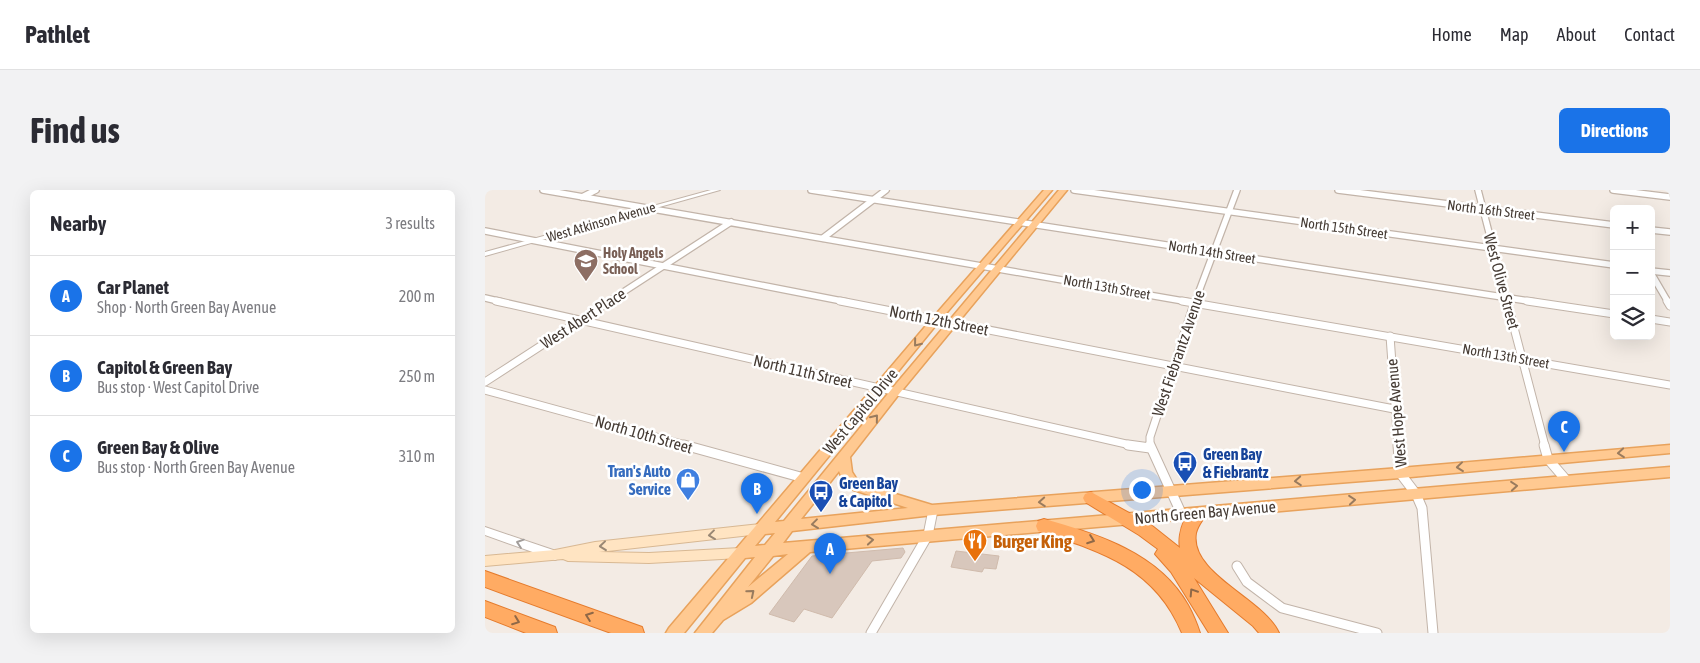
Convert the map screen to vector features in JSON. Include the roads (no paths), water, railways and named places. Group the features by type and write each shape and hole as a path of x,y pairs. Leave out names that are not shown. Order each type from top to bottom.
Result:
{"highway":[{"path":"1091,498 1145,530 1260,620 1271,633"},
{"path":"1191,514 1187,529 1190,551 1210,581"},
{"path":"1129,522 1136,531 1166,555 1177,567 1219,633"},
{"path":"1044,526 1099,543 1120,552 1142,567 1164,587 1179,607 1191,633"},
{"path":"487,569 519,590 635,633"},
{"path":"485,609 548,633"}],"main road":[{"name":"West Capitol Drive","path":"674,633 936,319 1048,190"},
{"name":"West Capitol Drive","path":"707,627 952,322 1063,190"},
{"name":"North Green Bay Avenue","path":"760,529 933,510 1399,473 1670,449"},
{"path":"844,456 844,472 848,480 855,486 933,510"},
{"name":"North Green Bay Avenue","path":"740,553 928,535 1129,522 1191,514 1670,472"},
{"path":"487,569 595,547 760,529"},
{"path":"707,627 746,598 807,546"},
{"path":"555,555 649,558 740,553"}],"street":[{"name":"North 13th Street","path":"543,190 1670,385"},
{"path":"582,197 595,190"},
{"name":"West Atkinson Avenue","path":"485,254 717,190"},
{"name":"North 14th Street","path":"811,190 1610,313"},
{"path":"823,238 886,190"},
{"name":"North 15th Street","path":"1074,190 1610,265"},
{"name":"West Fiebrantz Avenue","path":"1150,448 1150,437 1173,367 1237,190"},
{"name":"North 16th Street","path":"1338,190 1610,225"},
{"name":"West Olive Street","path":"1478,190 1548,459 1567,481"},
{"path":"1613,190 1670,197"},
{"name":"West Abert Place","path":"485,382 731,222"},
{"path":"1655,230 1670,232"},
{"name":"North 12th Street","path":"485,231 1394,409"},
{"path":"1655,272 1670,273"},
{"path":"1655,279 1670,306"},
{"name":"North 11th Street","path":"485,298 1133,446 1150,448"},
{"path":"1655,321 1669,324"},
{"name":"West Hope Avenue","path":"1390,336 1399,473 1416,494 1422,508 1433,633"},
{"name":"North 10th Street","path":"485,390 804,478"},
{"path":"1150,448 1171,490 1191,514"},
{"path":"871,633 928,535 933,510"},
{"path":"485,531 555,555"},
{"path":"1237,566 1247,582 1282,608 1377,633"}],"place":[{"name":"Holy Angels School","path":"586,282"},
{"name":"Green Bay & Olive","path":"1564,452"},
{"name":"Green Bay & Fiebrantz","path":"1185,484"},
{"name":"Tran's Auto Service","path":"688,501"},
{"name":"Green Bay & Capitol","path":"821,513"},
{"name":"Capitol & Green Bay","path":"757,514"},
{"name":"Burger King","path":"975,562"},
{"name":"Car Planet","path":"830,574"}]}
